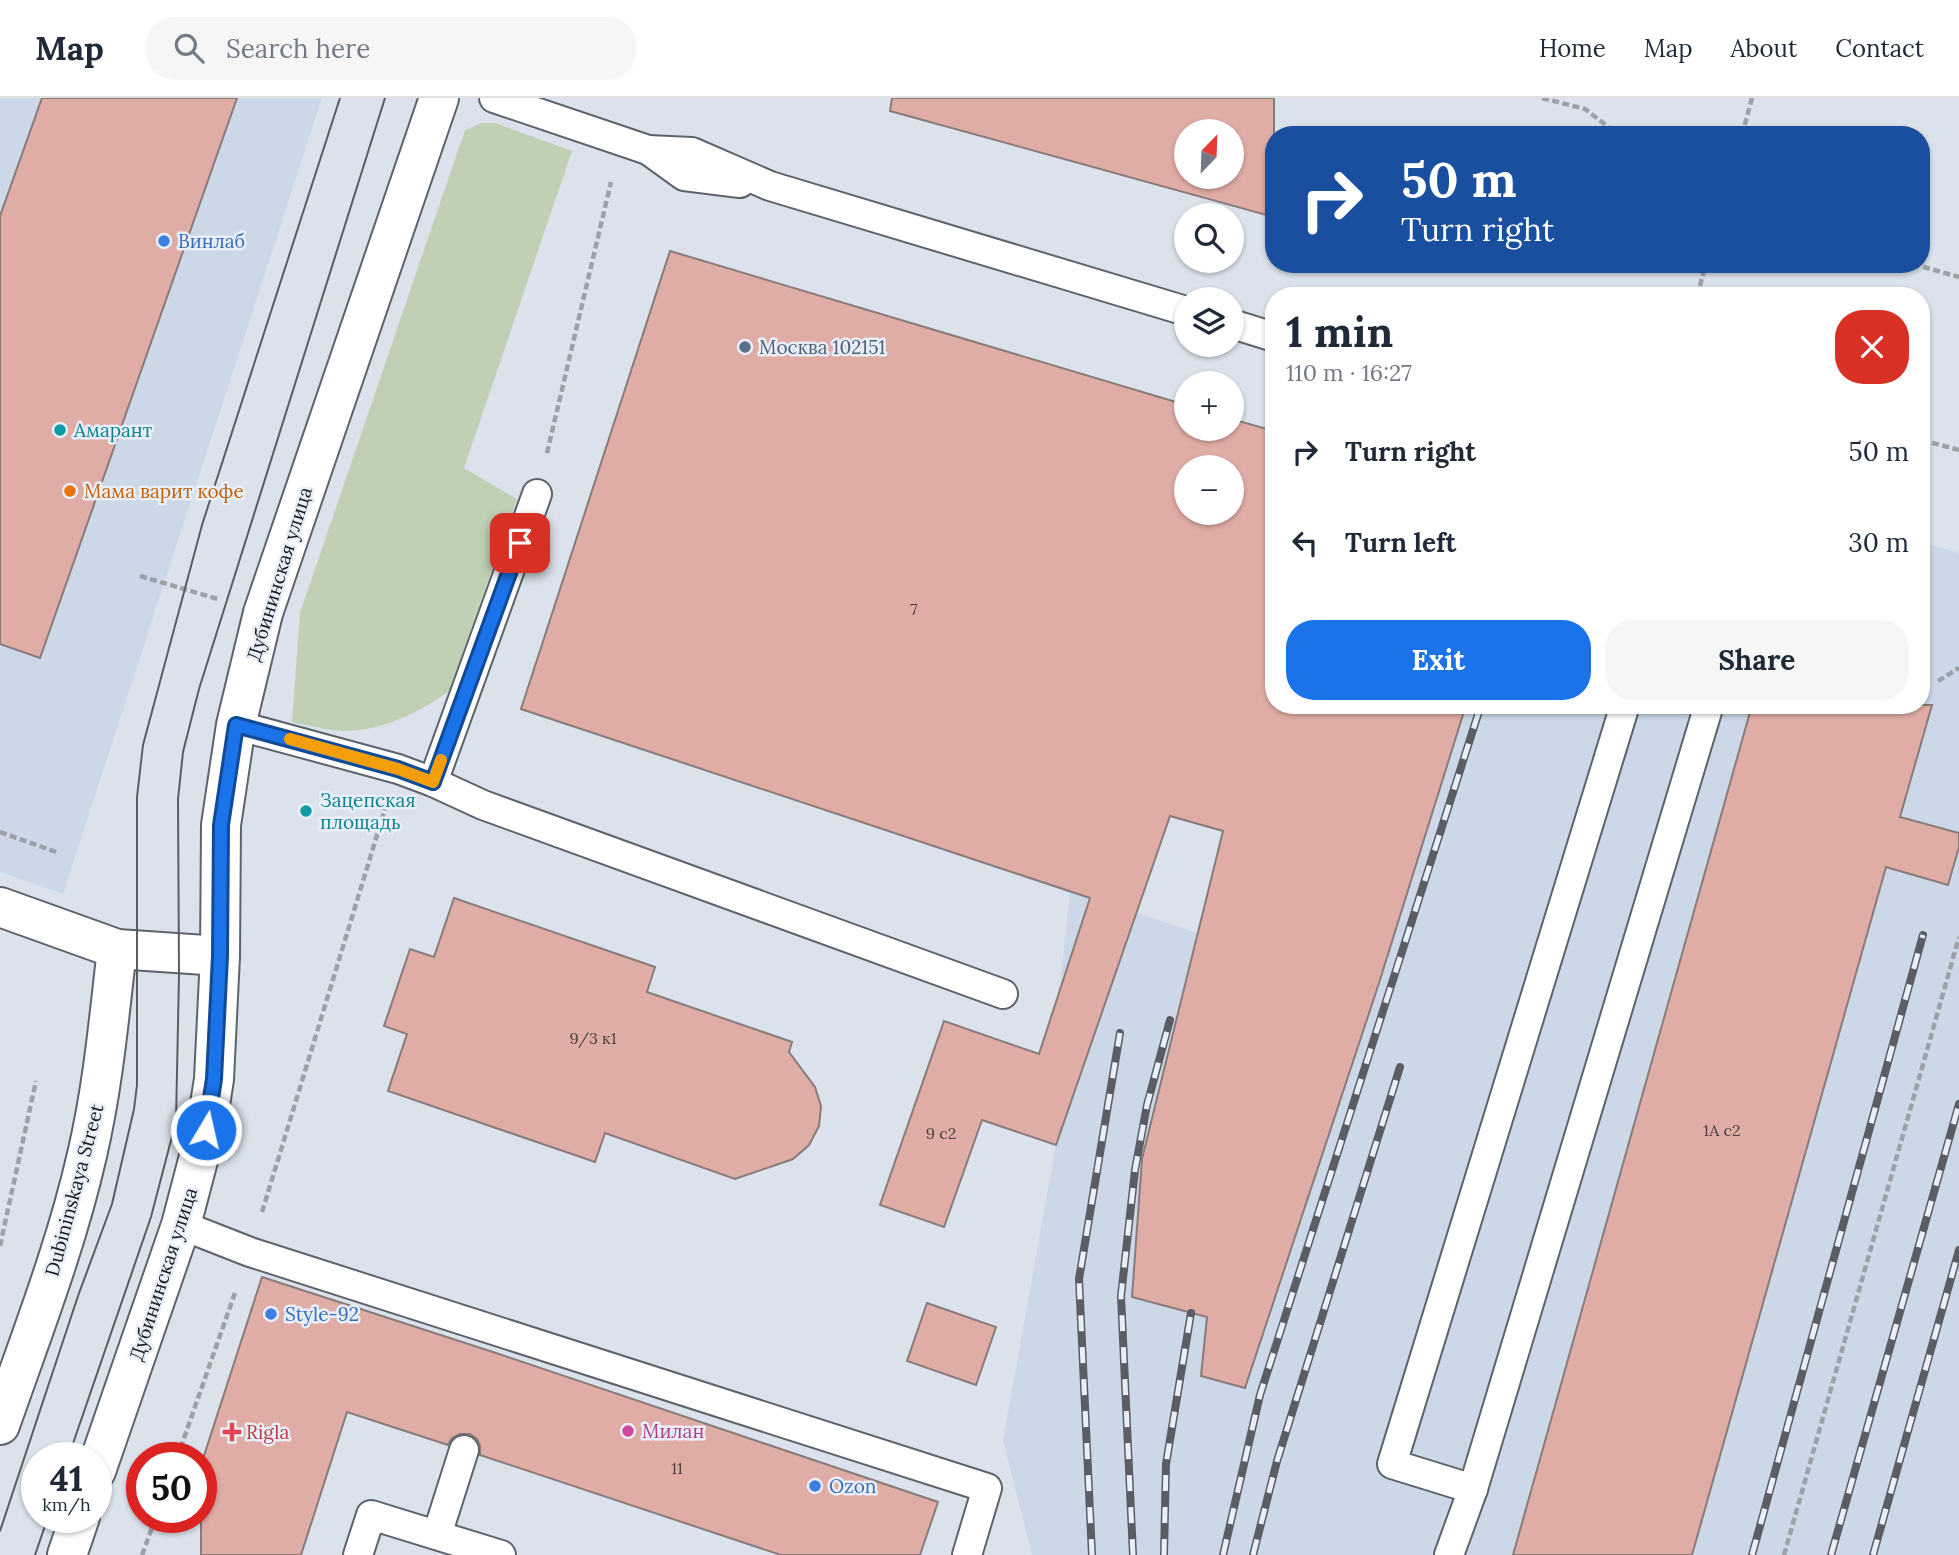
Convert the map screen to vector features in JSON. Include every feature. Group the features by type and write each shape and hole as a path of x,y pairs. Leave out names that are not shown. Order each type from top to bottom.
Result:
{"main road":[{"name":"Дубининская улица","path":"106,1442 181,1225 206,1130 214,1079 220,956 221,825 236,725 263,612 439,98"},
{"path":"0,907 117,949 220,956"},
{"name":"Dubininskaya Street","path":"0,1425 69,1224 86,1158 104,1063 117,949"},
{"path":"68,1555 75,1533"}],"lane":[{"path":"494,98 648,150 684,176 770,186 1174,307"},
{"path":"1244,328 1265,334"},
{"path":"433,782 537,494"},
{"path":"1473,1489 1392,1464 1622,714"},
{"path":"1448,1555 1473,1489 1706,714"},
{"path":"236,725 398,769 482,805 1003,994"},
{"path":"181,1225 500,1343 987,1488 967,1555"},
{"path":"438,1535 464,1450"},
{"path":"358,1555 371,1515 501,1555"}],"path":[{"path":"1542,98 1585,109 1607,126"},
{"path":"1744,126 1752,98"},
{"path":"537,494 621,141"},
{"path":"1930,269 1959,277"},
{"path":"1930,442 1959,450"},
{"path":"140,576 227,602"},
{"path":"1938,681 1959,668"},
{"path":"183,1442 250,1252 398,769"},
{"path":"0,832 56,852"},
{"path":"1784,1555 1959,937"},
{"path":"0,1246 36,1081"},
{"path":"142,1555 150,1533"}],"shaded area":[{"path":"0,98 322,98 63,894 0,872"},
{"path":"1930,544 1959,553 1959,1555 1032,1555 1003,1440 1056,1145 1082,1069 1059,995 1070,891 1329,976 1416,714 1930,714"}],"green space":[{"path":"481,123 495,123 572,151 464,468 517,499 449,691 413,713 361,730 340,731 292,722 300,613 465,130"}],"building":[{"name":"Амарант","path":"42,98 237,98 40,658 0,644 0,216"},
{"path":"892,98 1274,98 1274,126 1265,126 1265,215 1244,209 1244,203 1223,203 890,111"},
{"path":"670,251 1174,401 1174,441 1244,441 1244,422 1265,428 1265,714 1463,714 1379,983 1245,1388 1201,1376 1207,1317 1132,1297 1142,1159 1223,831 1170,816 1056,1145 982,1120 944,1227 880,1205 944,1021 1039,1054 1090,898 521,709"},
{"path":"1749,714 1929,714 1900,817 1959,833 1959,847 1948,885 1886,867 1692,1555 1513,1555"},
{"path":"454,898 655,967 647,992 792,1042 789,1052 815,1087 821,1106 819,1126 809,1145 793,1159 735,1179 605,1133 595,1162 388,1091 407,1034 384,1026 410,949 434,957"},
{"path":"262,1277 938,1502 920,1555 781,1555 480,1455 477,1439 470,1434 460,1434 452,1438 448,1445 347,1412 301,1555 201,1555 201,1533 217,1533 217,1442 208,1442"},
{"path":"927,1303 996,1327 976,1385 907,1361"}],"tram line":[{"path":"0,1531 78,1296 112,1204 134,1109 137,1085 137,797 143,745 202,525 340,98"},
{"path":"74,1442 151,1217 176,1121 178,799 183,752 199,689 385,98"},
{"path":"35,1555 43,1533"}],"railway":[{"path":"1223,1555 1260,1395 1478,714"},
{"path":"1752,1555 1923,935"},
{"path":"1133,1555 1121,1296 1135,1170 1147,1105 1170,1020"},
{"path":"1092,1555 1079,1279 1120,1033"},
{"path":"1253,1555 1277,1461 1400,1067"},
{"path":"1831,1555 1959,1104"},
{"path":"1873,1555 1959,1250"},
{"path":"1164,1555 1166,1464 1191,1313"}],"slow traffic":[{"path":"290,739 398,769 433,782 441,760"}],"place":[{"name":"Винлаб","path":"164,241"},
{"name":"Москва 102151","path":"745,347"},
{"name":"Амарант","path":"60,430"},
{"name":"Мама варит кофе","path":"70,491"},
{"name":"Зацепская площадь","path":"306,811"},
{"name":"Style-92","path":"271,1314"},
{"name":"Милан","path":"628,1431"},
{"name":"Rigla","path":"232,1432"},
{"name":"Ozon","path":"815,1486"}],"route":[{"path":"206,1130 214,1079 220,956 221,825 236,725 398,769 433,782 520,543"}]}
